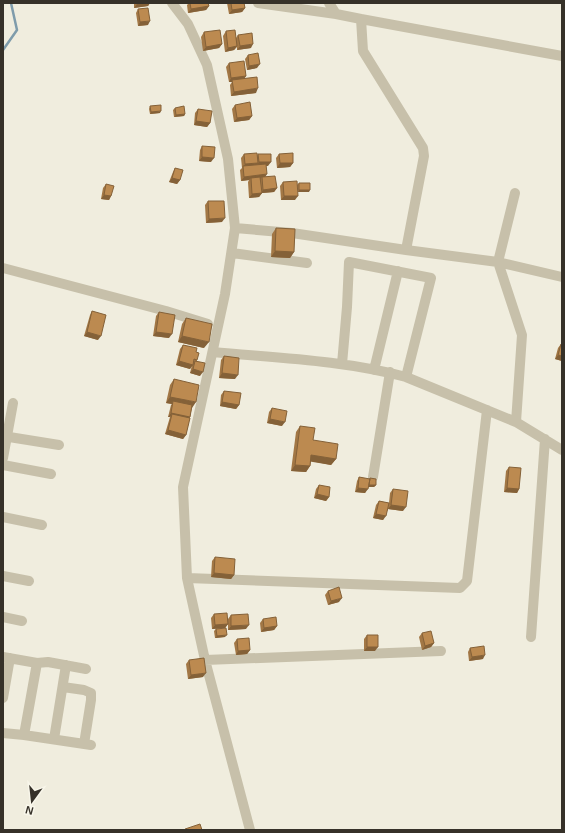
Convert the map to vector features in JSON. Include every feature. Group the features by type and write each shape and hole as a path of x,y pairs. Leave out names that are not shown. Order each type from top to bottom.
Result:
{"street":[{"path":"172,3 188,24 207,65 228,159 235,228 225,294 183,487 187,578 205,660 250,830"},
{"path":"258,3 336,14 361,20 562,56"},
{"path":"329,3 336,14"},
{"path":"361,20 363,51 423,148 424,156 406,250"},
{"path":"515,192 498,262 522,335 516,422"},
{"path":"235,228 292,233 498,262 562,277"},
{"path":"232,253 307,263"},
{"path":"342,364 349,262 398,271 431,278 406,377"},
{"path":"3,268 218,326"},
{"path":"374,370 398,271"},
{"path":"212,352 342,364 390,372 406,377 516,422 562,450"},
{"path":"373,477 390,372"},
{"path":"3,458 6,418 14,403"},
{"path":"187,578 460,588 467,582 487,410"},
{"path":"5,436 60,446"},
{"path":"531,637 545,439"},
{"path":"3,465 51,474"},
{"path":"3,517 42,525"},
{"path":"3,576 29,581"},
{"path":"3,616 22,620"},
{"path":"205,660 441,651"},
{"path":"3,698 7,658 37,663 48,662 86,669"},
{"path":"24,735 37,663"},
{"path":"54,740 66,665"},
{"path":"3,733 87,745 91,693 84,690 62,687"}],"building":[{"path":"190,3 208,3 209,6 191,9"},
{"path":"231,3 244,3 245,8 232,10"},
{"path":"148,8 150,21 140,22 138,9"},
{"path":"220,30 222,44 206,47 204,32"},
{"path":"235,30 237,46 228,48 226,31"},
{"path":"252,33 253,44 240,46 238,35"},
{"path":"258,53 260,64 249,66 248,55"},
{"path":"244,61 246,76 231,78 229,63"},
{"path":"257,77 258,88 234,92 232,80"},
{"path":"250,102 252,116 237,118 235,105"},
{"path":"161,105 161,111 151,112 150,106"},
{"path":"184,106 185,114 176,115 175,108"},
{"path":"198,109 212,111 210,123 196,121"},
{"path":"202,146 215,147 214,158 202,157"},
{"path":"257,153 258,163 245,164 244,154"},
{"path":"293,153 293,163 280,163 279,154"},
{"path":"258,154 271,154 271,162 259,162"},
{"path":"266,164 267,174 244,177 243,166"},
{"path":"175,168 183,170 180,180 172,178"},
{"path":"275,176 277,188 263,190 262,177"},
{"path":"260,177 262,193 252,194 251,178"},
{"path":"297,181 298,196 284,196 283,182"},
{"path":"299,183 310,183 310,190 299,190"},
{"path":"106,184 114,186 111,196 104,195"},
{"path":"208,201 224,201 225,218 209,219"},
{"path":"276,228 295,229 294,252 275,251"},
{"path":"92,311 106,315 101,336 87,332"},
{"path":"159,312 175,315 172,334 156,332"},
{"path":"186,318 212,324 209,342 182,336"},
{"path":"562,344 562,356 558,355"},
{"path":"183,345 197,348 196,352 199,353 197,360 194,359 193,365 179,361"},
{"path":"224,356 239,358 238,375 222,373"},
{"path":"195,361 205,363 203,372 193,369"},
{"path":"174,379 199,385 196,402 170,397"},
{"path":"224,391 241,393 239,405 222,402"},
{"path":"173,401 192,405 190,417 171,413"},
{"path":"272,408 287,411 285,422 270,419"},
{"path":"172,414 190,418 186,435 168,430"},
{"path":"300,426 315,428 313,440 338,444 336,459 311,455 310,466 295,465"},
{"path":"509,467 521,468 519,489 507,488"},
{"path":"359,477 370,479 368,489 358,488"},
{"path":"370,478 376,479 376,485 369,485"},
{"path":"319,485 330,487 329,497 317,494"},
{"path":"393,489 408,491 406,507 391,505"},
{"path":"379,501 389,503 386,516 376,514"},
{"path":"215,557 235,559 234,575 214,573"},
{"path":"339,587 342,598 331,601 328,591"},
{"path":"227,613 228,624 215,625 214,614"},
{"path":"248,614 249,625 231,626 231,615"},
{"path":"276,617 277,626 264,628 263,619"},
{"path":"226,628 227,635 217,636 216,629"},
{"path":"431,631 434,643 425,646 422,633"},
{"path":"367,635 378,635 378,647 367,647"},
{"path":"249,638 250,650 238,651 237,639"},
{"path":"484,646 485,655 472,657 470,648"},
{"path":"204,658 206,673 191,675 189,660"},
{"path":"200,824 202,830 185,829"}],"waterway":[{"path":"3,50 17,30 11,3"}]}
